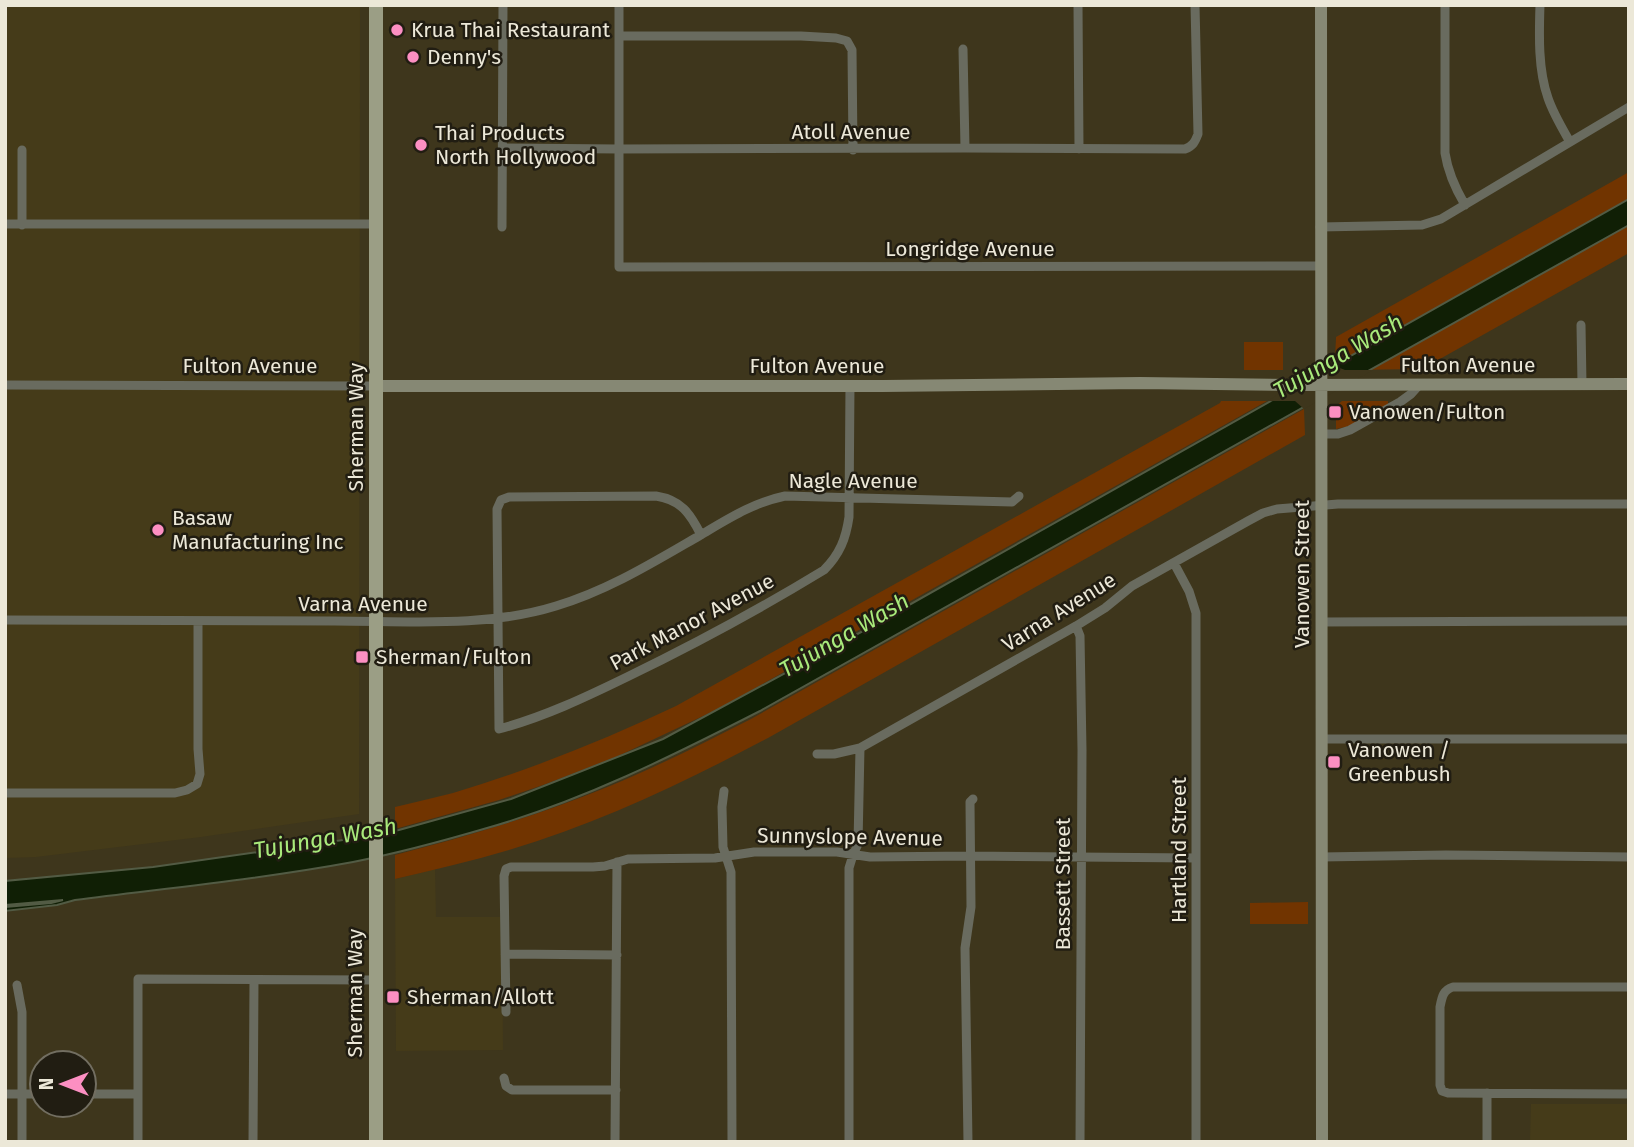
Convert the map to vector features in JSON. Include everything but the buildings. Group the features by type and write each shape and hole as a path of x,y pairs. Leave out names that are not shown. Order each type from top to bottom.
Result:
{"main road":[{"name":"Sherman Way","path":"376,5 376,1142"}],"street":[{"path":"502,227 503,5"},
{"path":"618,149 619,5"},
{"path":"1078,5 1079,149"},
{"name":"Atoll Avenue","path":"503,148 1185,149 1196,141 1199,129 1195,5"},
{"name":"Vanowen Street","path":"1321,5 1322,1142"},
{"path":"1446,5 1445,153 1452,181 1465,205"},
{"path":"1540,5 1543,80 1553,112 1570,142"},
{"path":"619,36 801,36 847,41 852,50 853,150"},
{"path":"963,49 965,148"},
{"path":"1320,227 1422,225 1441,219 1629,107"},
{"name":"Longridge Avenue","path":"618,149 619,267 1320,266"},
{"path":"22,150 22,225"},
{"path":"5,225 376,224"},
{"path":"1581,325 1582,384"},
{"path":"1321,434 1338,434 1350,430 1400,402 1420,384"},
{"name":"Fulton Avenue","path":"5,385 1629,384"},
{"name":"Park Manor Avenue","path":"498,619 499,729 587,697 672,656 824,570 842,546 849,517 850,385"},
{"path":"498,619 497,509 501,500 509,497 656,496 676,502 687,511 701,535"},
{"name":"Nagle Avenue","path":"701,535 752,506 785,496 1012,502 1019,496"},
{"path":"1321,505 1629,504"},
{"name":"Varna Avenue","path":"817,754 834,754 860,748 1076,626 1105,608 1132,586 1264,513 1321,505"},
{"name":"Varna Avenue","path":"5,620 377,622 498,619 556,606 584,596 701,535"},
{"name":"Hartland Street","path":"1174,563 1189,591 1196,613 1196,1142"},
{"path":"5,793 175,793 197,784 200,774 198,621"},
{"path":"1321,622 1629,621"},
{"name":"Bassett Street","path":"1076,626 1080,636 1082,750 1080,1142"},
{"path":"1321,739 1629,739"},
{"path":"849,1142 849,868 858,844 860,748"},
{"path":"724,791 723,847 731,872 732,1142"},
{"path":"968,1142 965,948 971,907 970,802 973,799"},
{"name":"Sunnyslope Avenue","path":"505,954 503,876 510,867 593,867 632,858 726,857 754,852 837,852 870,857 1196,858"},
{"path":"1321,857 1629,857"},
{"path":"615,1142 617,862"},
{"path":"506,1012 505,954 617,955"},
{"path":"138,1142 138,979 376,980"},
{"path":"253,1142 254,980"},
{"path":"17,985 22,1012 22,1142"},
{"path":"1629,987 1453,986 1443,995 1440,1007 1442,1091 1629,1094"},
{"path":"504,1078 508,1089 616,1090"},
{"path":"1487,1093 1487,1142"},
{"path":"5,1094 28,1094"},
{"path":"98,1094 138,1094"}],"shaded area":[{"path":"5,5 360,5 359,814 201,837 36,857 5,858"},
{"path":"1629,172 1629,253 1422,369 1345,370 1338,364 1336,337"},
{"path":"1629,199 1629,225 760,711 592,791 522,817 370,858 284,873 5,911 5,907 63,900 5,905 5,881 153,867 399,830 511,799 663,739 863,631"},
{"path":"1244,342 1283,342 1283,370 1244,370"},
{"path":"1221,401 1267,401 718,709 616,757 546,784 395,829 395,807 453,793 538,764 676,706"},
{"path":"1342,401 1388,401 1388,405 1350,426 1336,429 1336,406"},
{"path":"1304,409 1305,435 768,738 674,786 576,827 495,854 395,879 395,855 504,824 584,797 751,719"},
{"path":"435,869 436,917 502,917 503,1050 396,1051 395,879"},
{"path":"1308,902 1308,924 1250,924 1250,903"},
{"path":"1531,1104 1629,1104 1629,1142 1530,1142"}],"pier":[{"path":"1336,361 1340,368 1345,370 1373,370 1304,409 1295,401 1267,401"}],"place":[{"name":"Krua Thai Restaurant","path":"397,30"},
{"name":"Denny's","path":"413,57"},
{"name":"Thai Products North Hollywood","path":"421,145"},
{"name":"Vanowen/Fulton","path":"1335,412"},
{"name":"Basaw Manufacturing Inc","path":"158,530"},
{"name":"Sherman/Fulton","path":"362,657"},
{"name":"Vanowen / Greenbush","path":"1334,762"},
{"name":"Sherman/Allott","path":"393,997"}],"water label":[{"name":"Tujunga Wash","path":"1338,356"},
{"name":"Tujunga Wash","path":"844,635"},
{"name":"Tujunga Wash","path":"325,838"}]}
